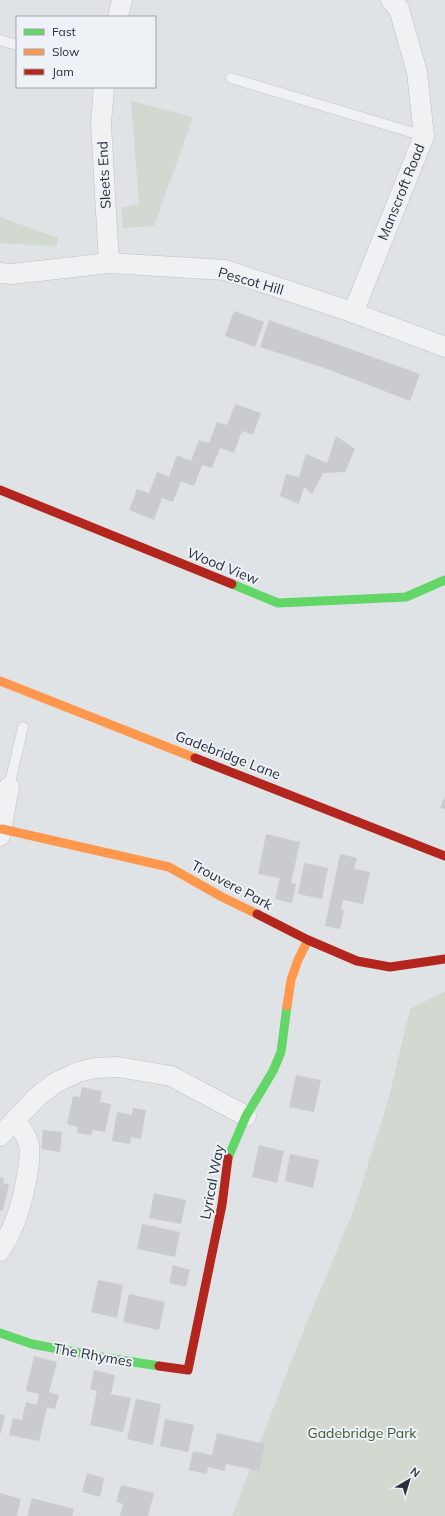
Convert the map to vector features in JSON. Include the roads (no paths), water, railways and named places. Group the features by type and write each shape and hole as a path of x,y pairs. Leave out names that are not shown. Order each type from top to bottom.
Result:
{"street":[{"path":"118,16 122,0"},
{"name":"Manscroft Road","path":"353,313 424,136 417,72 399,8 391,0"},
{"name":"Sleets End","path":"104,88 101,124 109,263"},
{"name":"Pescot Hill","path":"0,273 12,274 109,263 225,270 353,313 445,347"},
{"name":"Wood View","path":"0,490 278,603 406,597 445,580"},
{"name":"Gadebridge Lane","path":"0,681 445,856"},
{"path":"1,833 9,787"},
{"name":"Trouvere Park","path":"1,833 169,867 222,898 308,940 357,961 390,967 445,959"},
{"name":"Lyrical Way","path":"188,1370 222,1205 230,1154 246,1116 273,1071 281,1052 291,980 298,960 308,940"},
{"path":"0,1136 37,1097 55,1083 78,1072 95,1068 118,1067 171,1076 246,1116"},
{"path":"0,1251 13,1226 20,1203 29,1161 29,1144 24,1133 15,1121"},
{"name":"The Rhymes","path":"0,1333 32,1344 94,1356 188,1370"}],"lane":[{"path":"0,40 16,45"},
{"path":"231,78 424,136"},
{"path":"9,787 23,727"}],"park label":[{"name":"Gadebridge Park","path":"362,1433"}]}
